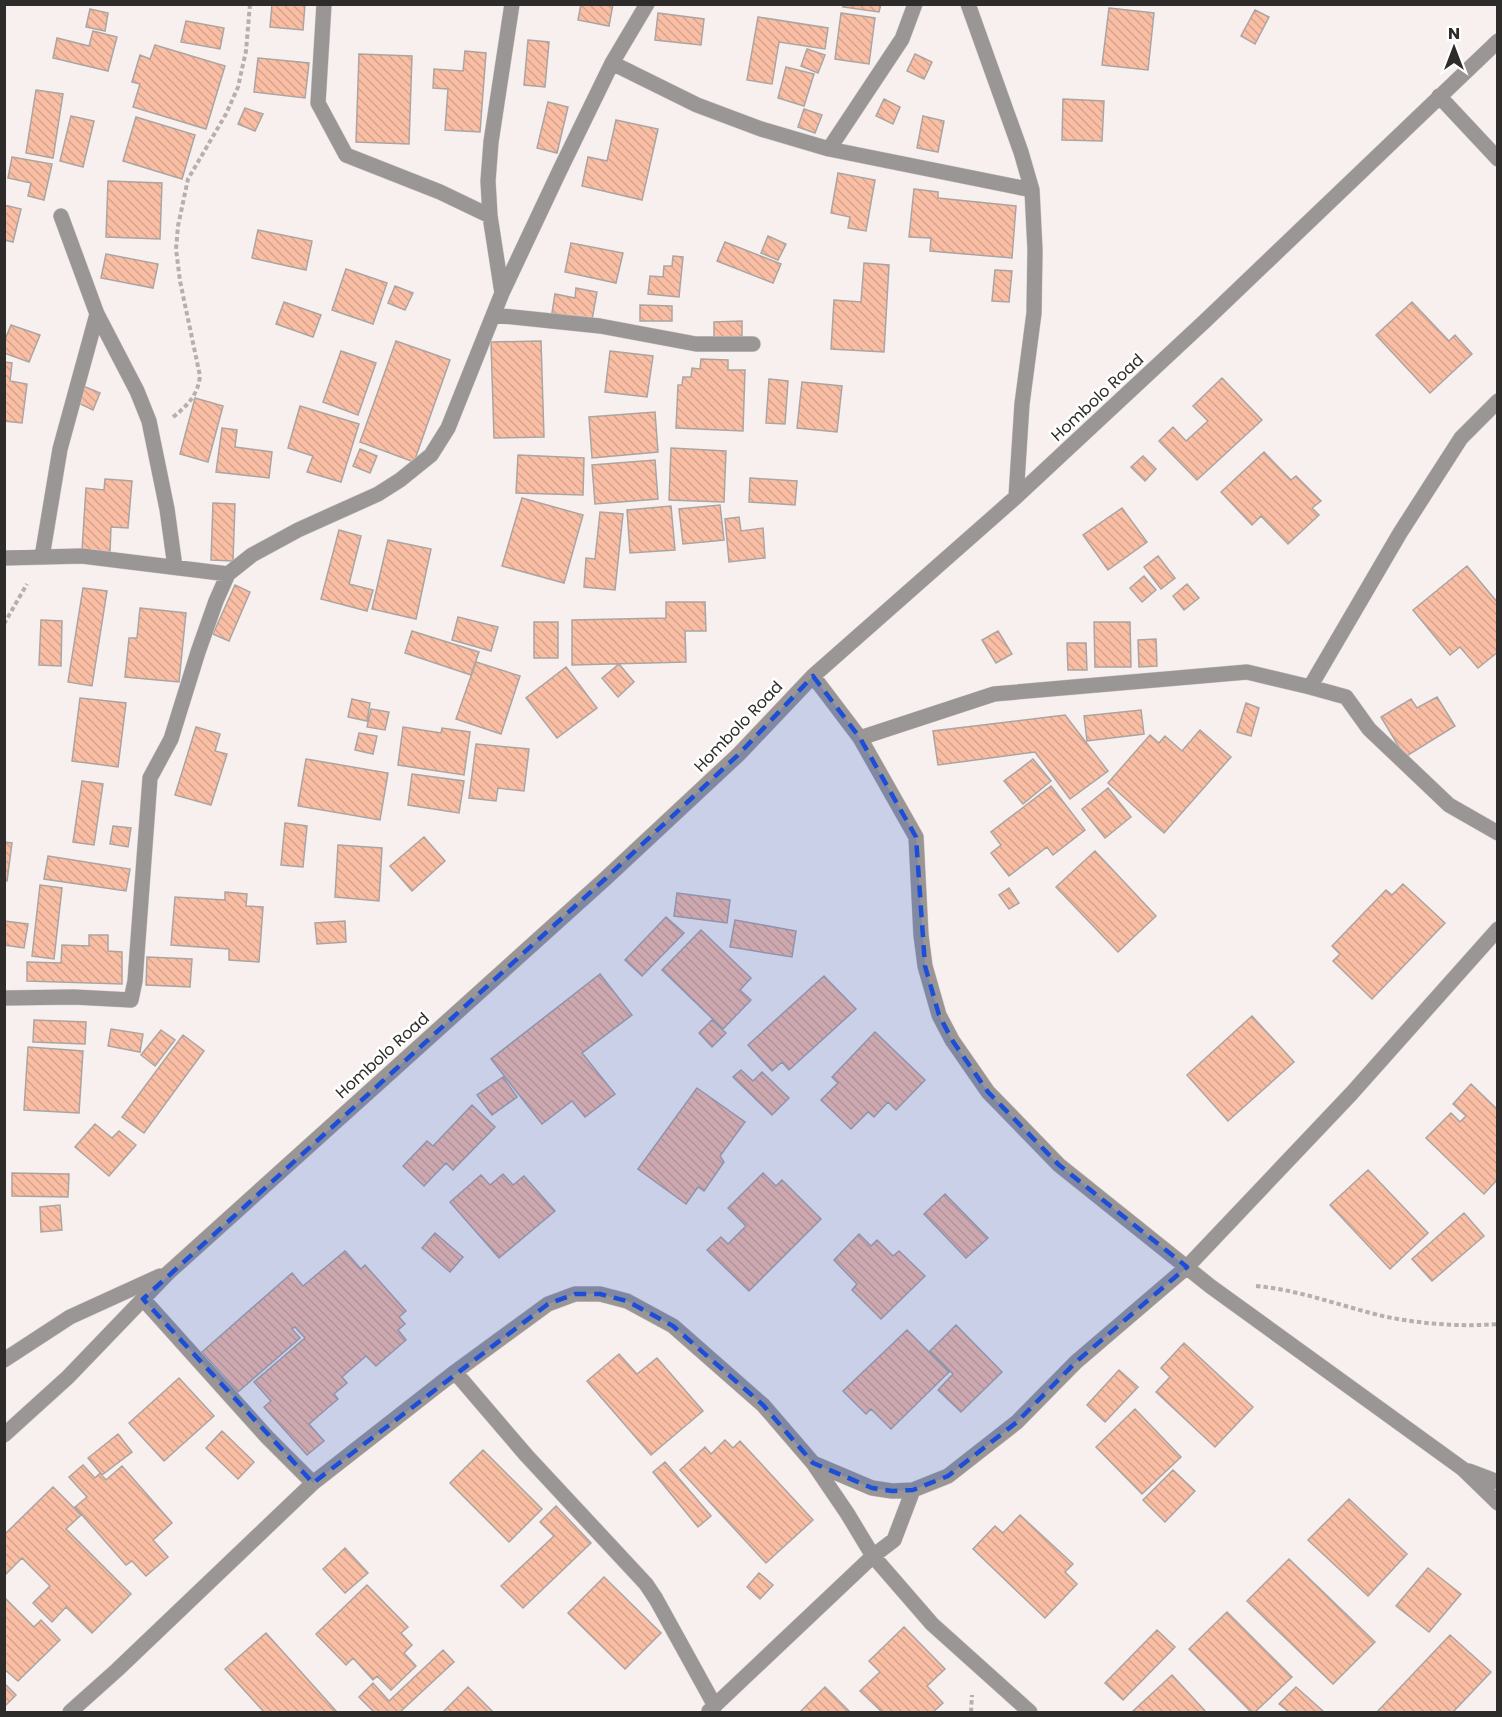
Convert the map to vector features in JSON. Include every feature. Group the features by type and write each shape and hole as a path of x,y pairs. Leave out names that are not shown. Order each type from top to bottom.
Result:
{"street":[{"path":"324,4 318,104 346,155 440,192 490,216"},
{"path":"502,293 490,216 488,181 491,142 512,4"},
{"path":"4,998 74,997 131,1000 135,981 150,778 171,739 198,652 228,574 252,555 297,530 378,494 431,455 448,428 502,293 612,63 647,4"},
{"path":"829,149 902,39 915,4"},
{"path":"968,4 1021,152 1032,190 1035,250 1034,313 1022,404 1016,497"},
{"name":"Hombolo Road","path":"4,1435 68,1377 168,1273 605,879 739,754 813,676 1016,497 1205,321 1497,41"},
{"path":"612,63 697,105 761,129 829,149 1032,190"},
{"path":"1439,96 1497,159"},
{"path":"61,216 97,314 145,410 153,436 167,509 175,567"},
{"path":"42,557 60,449 97,314"},
{"path":"493,315 600,326 696,344 753,344"},
{"path":"1310,687 1400,533 1461,438 1497,401"},
{"path":"4,558 82,556 228,574"},
{"path":"860,738 994,694 1247,672 1346,696 1369,729 1449,805 1497,833"},
{"path":"813,676 860,738 916,837 921,935 926,966 939,1015 952,1040 988,1092 1059,1165 1210,1286 1463,1469 1497,1503"},
{"path":"813,1463 873,1488 892,1491 913,1490 948,1476 1017,1422 1076,1362 1187,1267 1352,1094 1497,929"},
{"path":"4,1359 70,1317 168,1273"},
{"path":"70,1713 313,1483 455,1372 548,1304 575,1294 600,1294 627,1301 674,1326 763,1405 813,1463 873,1556 932,1624 1030,1713"},
{"path":"143,1299 259,1428 313,1483"},
{"path":"455,1372 526,1455 646,1584 656,1599 711,1709 873,1556 894,1540 913,1490"},
{"path":"1463,1469 1497,1482"}],"path":[{"path":"153,436 183,409 199,387 200,376 180,281 176,249 178,226 188,179 226,114 238,87 246,51 250,4"},
{"path":"4,624 42,557"},
{"path":"1210,1286 1258,1286 1420,1323 1497,1324"}],"highlighted area":[{"path":"813,676 860,738 916,837 925,966 939,1015 952,1040 988,1092 1059,1165 1187,1267 1076,1362 1017,1422 948,1476 913,1490 892,1491 872,1488 813,1463 763,1405 673,1326 627,1301 600,1294 575,1294 548,1304 313,1483 143,1299 605,879 739,754"}],"building":[{"path":"272,4 305,4 303,30 270,27"},
{"path":"581,4 613,4 609,26 578,20"},
{"path":"844,4 881,4 879,12 843,7"},
{"path":"1109,8 1154,13 1148,70 1102,65"},
{"path":"90,9 108,13 105,31 86,27"},
{"path":"1255,10 1269,17 1255,44 1241,36"},
{"path":"658,13 704,19 701,45 655,40"},
{"path":"841,13 875,18 869,64 835,59"},
{"path":"758,17 828,28 825,49 779,42 772,84 747,80"},
{"path":"186,21 224,28 220,49 181,42"},
{"path":"93,31 117,37 108,71 53,58 57,38 89,46"},
{"path":"528,40 549,42 545,87 524,85"},
{"path":"155,45 225,66 206,129 133,107 140,84 132,82 140,55 150,59"},
{"path":"807,49 825,55 818,73 801,66"},
{"path":"465,51 486,53 480,132 445,130 448,89 433,88 434,69 463,71"},
{"path":"359,54 412,56 409,144 356,142"},
{"path":"915,54 932,62 924,79 907,71"},
{"path":"258,58 309,63 305,98 254,92"},
{"path":"786,67 814,74 804,106 778,98"},
{"path":"36,90 63,94 53,158 26,153"},
{"path":"884,99 900,107 893,124 876,116"},
{"path":"1063,99 1104,101 1102,141 1062,140"},
{"path":"548,102 568,107 557,153 537,148"},
{"path":"245,108 263,114 255,131 238,124"},
{"path":"804,109 822,115 815,133 798,127"},
{"path":"71,116 94,121 83,167 60,161"},
{"path":"923,116 944,121 938,152 917,148"},
{"path":"136,117 195,135 182,179 123,161"},
{"path":"616,120 658,129 642,200 582,186 588,157 607,161"},
{"path":"12,157 52,164 44,200 28,196 31,183 8,178"},
{"path":"838,173 875,180 866,231 848,228 850,217 831,213"},
{"path":"108,181 162,183 160,239 106,237"},
{"path":"914,189 938,192 938,198 1016,206 1012,258 930,251 931,238 909,237"},
{"path":"4,205 21,209 13,242 4,240"},
{"path":"258,230 312,241 306,270 252,258"},
{"path":"768,236 786,244 778,260 761,253"},
{"path":"725,242 781,264 773,283 717,261"},
{"path":"571,243 623,253 616,283 565,272"},
{"path":"106,254 158,264 153,288 101,278"},
{"path":"673,256 683,257 679,297 648,294 650,276 663,277 664,266 672,266"},
{"path":"864,263 889,265 884,352 831,349 834,300 861,302"},
{"path":"346,269 387,283 373,324 332,310"},
{"path":"995,270 1012,271 1009,302 992,301"},
{"path":"395,286 413,293 405,310 388,303"},
{"path":"576,288 597,292 592,320 552,313 555,294 575,298"},
{"path":"284,302 321,315 313,337 276,324"},
{"path":"1412,302 1449,341 1455,335 1472,354 1430,393 1376,335"},
{"path":"640,305 672,306 672,321 640,321"},
{"path":"742,321 742,342 714,342 714,322"},
{"path":"11,325 40,335 29,362 4,353 4,342"},
{"path":"396,341 450,360 414,462 360,442"},
{"path":"541,341 544,437 494,438 491,342"},
{"path":"341,351 376,363 358,415 323,402"},
{"path":"610,351 653,356 647,397 605,392"},
{"path":"701,359 728,360 728,370 745,370 743,431 676,428 678,385 682,385 683,377 691,377 692,368 700,369"},
{"path":"4,362 12,363 10,381 27,384 22,423 4,421"},
{"path":"1222,378 1262,420 1197,480 1159,441 1173,427 1186,441 1208,421 1193,406"},
{"path":"769,379 788,381 785,424 766,423"},
{"path":"802,382 842,386 837,432 797,428"},
{"path":"83,386 100,393 93,410 76,402"},
{"path":"195,398 223,406 208,462 180,454"},
{"path":"300,406 359,424 341,482 307,472 313,456 288,448"},
{"path":"655,412 658,452 592,458 589,417"},
{"path":"222,428 237,430 235,447 272,452 269,478 216,472"},
{"path":"671,448 726,451 724,502 669,500"},
{"path":"360,449 377,456 370,473 353,466"},
{"path":"1264,452 1291,480 1296,476 1321,501 1312,508 1319,515 1288,544 1261,516 1252,525 1221,492"},
{"path":"518,455 584,458 583,495 516,493"},
{"path":"1143,456 1156,469 1145,481 1131,467"},
{"path":"655,460 658,499 595,504 592,465"},
{"path":"750,478 797,481 795,505 749,502"},
{"path":"105,479 132,481 128,528 111,527 110,552 82,550 86,488 104,490"},
{"path":"522,498 583,515 564,583 502,566"},
{"path":"213,503 235,504 233,561 211,560"},
{"path":"720,505 724,540 683,544 679,509"},
{"path":"671,506 675,550 630,553 627,510"},
{"path":"1122,508 1147,542 1108,570 1083,535"},
{"path":"600,512 623,514 615,590 584,587 586,558 595,559"},
{"path":"739,517 741,531 763,528 765,558 729,562 725,519"},
{"path":"339,530 361,536 349,584 373,590 367,611 321,599"},
{"path":"388,540 431,549 416,619 372,609"},
{"path":"1158,556 1175,578 1161,589 1144,567"},
{"path":"1467,566 1498,603 1498,652 1478,668 1460,647 1450,655 1413,610"},
{"path":"1144,576 1156,590 1142,602 1130,588"},
{"path":"1187,584 1199,598 1184,610 1173,596"},
{"path":"235,585 250,592 229,641 213,634"},
{"path":"83,588 107,591 92,686 68,682"},
{"path":"666,602 705,602 706,631 685,631 686,662 572,665 572,620 666,618"},
{"path":"140,608 186,613 179,682 125,677 129,638 137,638"},
{"path":"458,617 498,627 491,651 452,640"},
{"path":"41,620 62,621 61,666 39,665"},
{"path":"534,622 558,622 558,658 534,658"},
{"path":"1094,622 1130,622 1131,667 1095,667"},
{"path":"412,631 479,652 471,675 405,653"},
{"path":"998,631 1012,654 996,663 982,640"},
{"path":"1156,639 1157,666 1139,667 1138,640"},
{"path":"1067,643 1086,643 1087,670 1068,670"},
{"path":"476,662 520,676 501,734 456,719"},
{"path":"619,664 634,682 618,697 602,678"},
{"path":"566,667 597,708 557,738 526,698"},
{"path":"1437,697 1455,726 1405,757 1381,717 1411,699 1417,708"},
{"path":"80,698 126,703 118,767 72,761"},
{"path":"352,699 370,703 367,721 348,717"},
{"path":"1246,703 1259,708 1251,736 1237,732"},
{"path":"371,709 389,712 385,730 367,727"},
{"path":"1141,710 1144,734 1087,741 1084,716"},
{"path":"1065,715 1108,771 1070,799 1035,752 938,765 933,731"},
{"path":"196,727 220,734 215,751 227,754 211,805 175,795"},
{"path":"403,727 441,733 442,728 470,732 464,775 398,765"},
{"path":"1200,730 1231,757 1164,833 1108,783 1150,735 1159,743 1165,736 1182,751"},
{"path":"359,733 377,736 373,754 355,750"},
{"path":"476,744 529,749 524,791 498,788 496,801 469,798"},
{"path":"306,759 388,773 380,820 298,806"},
{"path":"1033,759 1051,781 1023,804 1004,781"},
{"path":"412,774 464,781 459,813 408,805"},
{"path":"82,781 103,784 94,845 73,842"},
{"path":"1051,786 1085,830 1053,855 1047,847 1009,876 991,853 1001,845 991,832"},
{"path":"1108,788 1131,817 1105,838 1082,809"},
{"path":"285,823 307,826 303,867 281,865"},
{"path":"113,826 131,828 128,847 110,844"},
{"path":"424,837 445,861 412,891 390,866"},
{"path":"4,842 12,843 7,881 4,881"},
{"path":"338,845 382,848 379,901 335,897"},
{"path":"1095,851 1156,916 1118,952 1056,887"},
{"path":"48,856 130,869 126,891 44,879"},
{"path":"1403,884 1445,923 1372,999 1333,961 1340,954 1332,946 1386,890 1392,895"},
{"path":"40,885 62,888 54,959 32,956"},
{"path":"1009,888 1019,903 1009,909 999,895"},
{"path":"225,892 247,894 246,906 263,907 259,962 229,960 229,949 171,945 175,897 225,900"},
{"path":"677,893 730,900 727,923 674,916"},
{"path":"666,917 684,933 642,976 625,960"},
{"path":"735,920 796,931 792,957 730,947"},
{"path":"4,921 28,924 24,948 4,945"},
{"path":"345,921 346,942 317,944 315,923"},
{"path":"701,930 751,978 740,990 751,1000 723,1029 662,970"},
{"path":"89,935 108,935 108,951 122,952 122,984 27,981 27,962 61,963 62,945 89,946"},
{"path":"147,957 192,959 190,987 146,985"},
{"path":"600,974 632,1015 582,1053 615,1094 585,1117 572,1101 542,1124 491,1059"},
{"path":"824,976 856,1009 789,1070 782,1062 772,1071 748,1045"},
{"path":"1252,1016 1294,1062 1228,1121 1187,1075"},
{"path":"34,1020 86,1022 85,1044 33,1042"},
{"path":"712,1020 726,1033 712,1047 699,1033"},
{"path":"111,1029 143,1034 140,1052 108,1046"},
{"path":"161,1030 175,1040 155,1066 141,1055"},
{"path":"875,1032 925,1080 896,1110 888,1102 874,1117 868,1112 851,1129 821,1100 838,1083 832,1077"},
{"path":"183,1035 204,1051 144,1133 122,1117"},
{"path":"28,1047 83,1051 79,1113 24,1110"},
{"path":"741,1070 753,1081 762,1072 789,1098 772,1115 733,1077"},
{"path":"503,1077 517,1097 492,1115 477,1095"},
{"path":"1471,1084 1498,1110 1498,1179 1484,1194 1426,1138 1451,1113 1460,1122 1466,1116 1453,1104"},
{"path":"697,1088 745,1122 720,1156 724,1162 704,1191 698,1187 686,1204 638,1169"},
{"path":"472,1105 495,1127 453,1170 446,1163 424,1186 403,1166 427,1141 433,1146"},
{"path":"95,1124 112,1138 119,1131 136,1145 109,1176 75,1147"},
{"path":"1368,1170 1428,1233 1390,1269 1330,1205"},
{"path":"12,1173 69,1174 68,1197 12,1196"},
{"path":"763,1173 776,1186 782,1180 821,1219 749,1291 707,1250 721,1237 728,1244 746,1226 728,1208"},
{"path":"503,1174 513,1185 524,1176 555,1211 499,1258 450,1202 481,1175 490,1185"},
{"path":"945,1194 988,1238 966,1258 924,1214"},
{"path":"60,1205 62,1230 41,1232 40,1207"},
{"path":"1464,1213 1484,1236 1432,1281 1412,1259"},
{"path":"435,1233 463,1257 450,1272 422,1248"},
{"path":"859,1234 871,1246 877,1240 893,1256 899,1251 925,1276 881,1319 852,1290 857,1284 834,1260"},
{"path":"345,1251 361,1269 365,1265 406,1311 399,1317 405,1324 398,1330 406,1340 376,1366 366,1356 342,1377 347,1383 334,1394 338,1399 309,1424 324,1441 307,1455 264,1407 271,1401 254,1382 305,1338 295,1327 292,1329 300,1338 238,1392 202,1352 292,1273 303,1286"},
{"path":"956,1325 1002,1372 961,1412 938,1390 953,1374 930,1351"},
{"path":"907,1330 949,1372 891,1429 871,1409 866,1414 843,1391"},
{"path":"1184,1343 1253,1407 1215,1447 1156,1392 1170,1377 1161,1368"},
{"path":"619,1354 637,1374 657,1358 703,1411 651,1455 587,1381"},
{"path":"1119,1370 1138,1387 1105,1422 1087,1405"},
{"path":"179,1378 214,1416 164,1461 129,1423"},
{"path":"1135,1409 1181,1457 1142,1494 1096,1447"},
{"path":"222,1431 254,1462 238,1479 206,1448"},
{"path":"118,1434 132,1452 102,1475 88,1458"},
{"path":"725,1440 733,1448 740,1441 813,1520 766,1563 680,1470 705,1447 711,1454"},
{"path":"483,1450 542,1509 509,1542 450,1483"},
{"path":"665,1462 711,1516 698,1527 653,1472"},
{"path":"83,1465 95,1478 100,1473 106,1480 122,1466 172,1523 153,1540 168,1557 146,1576 132,1561 126,1565 75,1507 87,1497 69,1477"},
{"path":"1173,1470 1195,1491 1165,1522 1143,1500"},
{"path":"53,1487 81,1515 66,1529 131,1594 92,1633 66,1607 52,1622 33,1603 50,1586 22,1558 4,1576 4,1535"},
{"path":"1349,1499 1407,1554 1368,1596 1308,1540"},
{"path":"556,1506 591,1543 523,1608 501,1586 554,1536 540,1522"},
{"path":"1020,1515 1073,1564 1065,1572 1077,1584 1045,1618 973,1549 995,1526 1003,1533"},
{"path":"345,1548 368,1573 345,1593 323,1569"},
{"path":"1289,1559 1375,1642 1333,1684 1247,1601"},
{"path":"1428,1568 1461,1594 1429,1632 1396,1606"},
{"path":"759,1573 773,1585 760,1599 747,1587"},
{"path":"604,1577 661,1633 625,1669 568,1613"},
{"path":"367,1585 408,1627 401,1633 412,1645 404,1653 416,1666 391,1690 377,1676 373,1680 353,1658 346,1665 316,1634"},
{"path":"4,1597 34,1627 41,1620 60,1640 18,1681 4,1669"},
{"path":"1227,1612 1292,1677 1255,1712 1251,1712 1189,1649"},
{"path":"904,1627 945,1669 927,1686 943,1703 933,1712 882,1712 860,1691 880,1672 869,1661"},
{"path":"1157,1630 1175,1647 1123,1700 1105,1683"},
{"path":"266,1633 337,1712 264,1712 225,1669"},
{"path":"1450,1635 1491,1672 1453,1712 1377,1712"},
{"path":"443,1650 454,1662 400,1712 374,1712 359,1697 373,1683 389,1701"},
{"path":"1172,1675 1206,1712 1133,1711"},
{"path":"4,1683 16,1695 4,1707"},
{"path":"468,1687 493,1712 443,1712"},
{"path":"825,1687 850,1712 800,1712"},
{"path":"1296,1687 1324,1712 1289,1712 1279,1704"}]}
